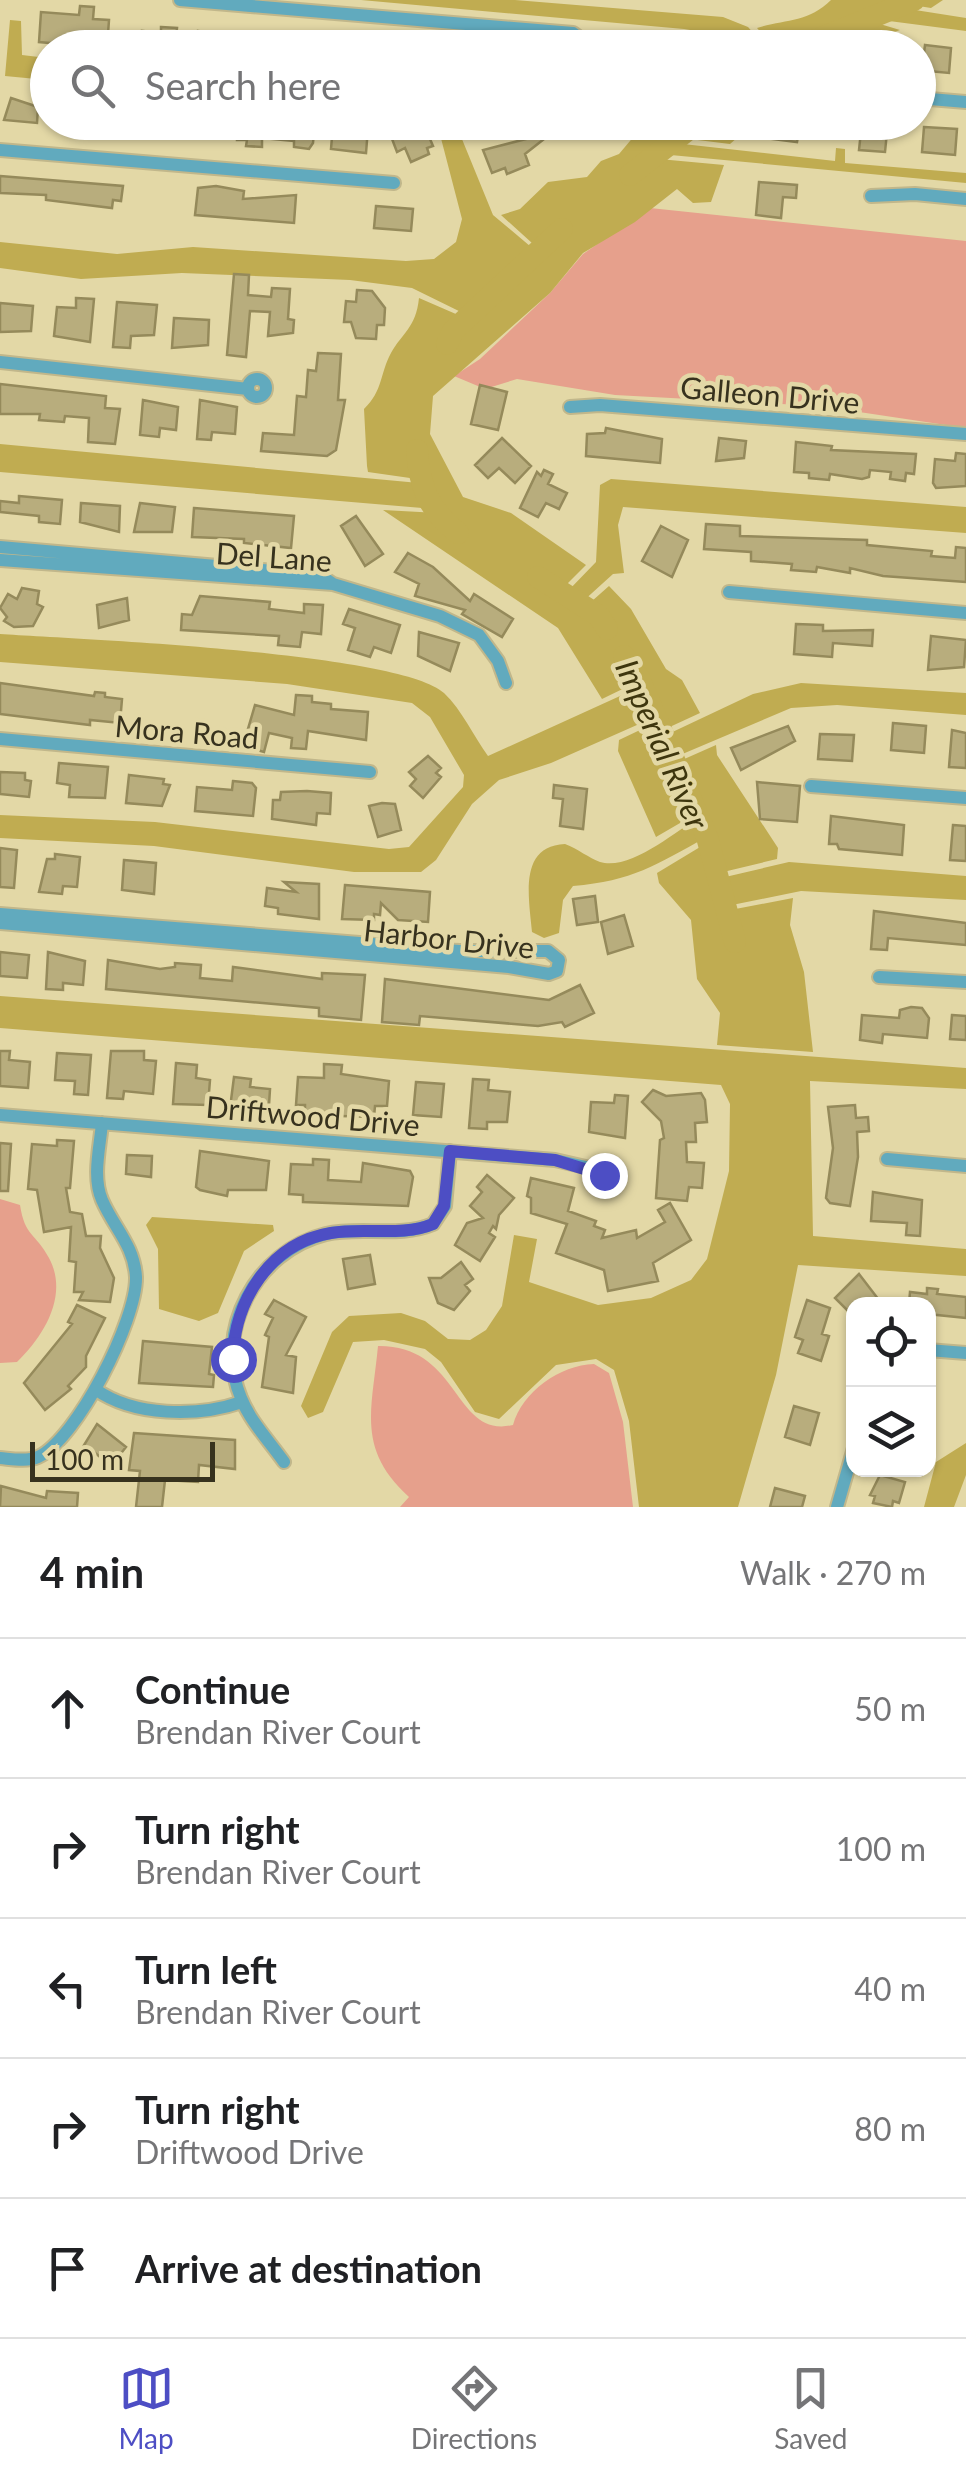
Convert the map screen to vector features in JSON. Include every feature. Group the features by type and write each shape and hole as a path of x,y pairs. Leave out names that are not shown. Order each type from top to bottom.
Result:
{"street":[{"path":"180,0 535,30"},
{"path":"936,100 966,102"},
{"path":"0,150 394,183"},
{"path":"871,196 915,194 966,199"},
{"path":"0,362 248,389"},
{"name":"Galleon Drive","path":"570,407 600,404 966,434"},
{"path":"0,547 320,575 333,584"},
{"name":"Del Lane","path":"0,560 333,584 440,616 478,635 498,661 506,684"},
{"path":"729,592 966,612"},
{"name":"Mora Road","path":"0,739 370,772"},
{"path":"811,786 966,798"},
{"name":"Harbor Drive","path":"0,914 459,951 548,951 559,960 557,970 549,974 510,967 0,922"},
{"path":"879,977 966,982"},
{"name":"Driftwood Drive","path":"0,1115 565,1162 590,1168 616,1184"},
{"path":"0,1458 42,1456 95,1389 120,1344 136,1279 126,1239 98,1188 102,1123"},
{"path":"284,1462 242,1402 233,1344 243,1303 258,1279 290,1250 317,1236 433,1224 444,1206 450,1151"},
{"path":"888,1159 966,1166"},
{"path":"936,1351 966,1353"},
{"path":"95,1389 111,1400 138,1408 215,1412 242,1402"},
{"path":"837,1507 846,1476"}],"shaded area":[{"path":"361,0 515,0 723,17 751,30 684,29"},
{"path":"831,0 943,0 931,8 875,8 860,18 900,30 757,28 805,17"},
{"path":"896,7 966,18 966,31 866,18"},
{"path":"10,20 21,21 22,55 30,56 30,78 5,76"},
{"path":"441,140 462,140 493,215 537,252 469,316 412,288 350,280 182,273 81,279 0,268 0,242 117,254 193,247 406,261 434,259 456,242 462,219"},
{"path":"631,140 669,140 654,156 724,165 711,202 693,203 677,189 635,222 583,253 550,293 433,396 430,434 463,497 511,513 586,565 561,590 562,597 583,609 609,586 631,609 666,669 682,680 700,713 661,731 658,738 673,764 716,745 717,755 778,848 777,859 719,873 715,879 725,911 793,898 790,925 804,972 813,1052 717,1045 720,1013 697,979 691,920 659,883 657,873 710,841 713,835 699,812 656,837 618,751 619,740 661,720 646,682 639,681 602,699 558,628 383,510 438,513 424,480 368,472 364,409 378,389 391,353 412,323 419,298 472,321 543,253 501,215 520,209 548,182 587,177 601,161 619,154"},
{"path":"697,140 735,140 730,144"},
{"path":"674,143 835,161 836,148 845,149 845,163 966,173 966,183 660,154"},
{"path":"650,208 966,241 966,428 819,406 615,395 517,379 485,389 454,376 480,359 550,293 583,254"},
{"path":"0,444 419,483 434,509 0,472"},
{"path":"611,479 966,507 966,533 623,507 618,525 624,573 613,574 581,603 566,593 596,562 600,485"},
{"path":"0,634 234,650 366,667 415,679 444,693 488,756 642,686 655,717 551,763 499,780 472,804 436,860 421,872 354,872 154,846 0,838 0,815 155,822 389,849 409,847 463,787 464,775 430,717 412,703 287,684 0,662"},
{"path":"801,683 966,693 966,715 837,705 791,708 673,758 664,736 753,694"},
{"path":"699,817 707,837 628,876 573,886 563,900 559,933 544,938 532,932 530,876 533,864 550,847 565,844 600,862 625,861"},
{"path":"789,862 966,876 966,900 801,891 727,906 721,878"},
{"path":"0,996 966,1068 966,1089 810,1081 813,1236 966,1249 966,1276 798,1265 776,1375 738,1507 639,1507 629,1421 614,1370 596,1359 556,1365 499,1419 475,1412 441,1362 425,1349 384,1340 353,1342 323,1412 308,1418 301,1406 332,1332 349,1316 401,1313 425,1321 448,1339 470,1340 486,1330 502,1306 514,1235 537,1239 529,1282 598,1305 651,1298 691,1280 707,1259 729,1171 730,1104 721,1085 0,1028"},
{"path":"0,1199 20,1205 28,1229 49,1258 56,1286 51,1314 36,1340 17,1362 0,1363"},
{"path":"152,1217 273,1225 274,1231 244,1251 218,1313 199,1321 159,1309 158,1249 146,1225"},
{"path":"378,1346 405,1350 426,1360 478,1418 493,1426 513,1425 534,1391 568,1369 594,1364 609,1373 623,1422 633,1507 400,1507 409,1497 381,1462 371,1428"},
{"path":"966,1443 966,1475 954,1507 924,1507 932,1477 936,1477 936,1462"}],"building":[{"path":"80,6 94,7 93,19 109,20 108,30 40,30 41,12 79,15"},
{"path":"936,46 951,48 949,73 936,72"},
{"path":"11,98 30,104 30,122 4,120"},
{"path":"936,128 957,129 955,155 922,152 923,140 936,140"},
{"path":"247,140 262,140 262,147 246,146"},
{"path":"283,140 313,140 309,149 294,147 294,141"},
{"path":"332,140 367,140 366,153 331,149"},
{"path":"392,140 430,140 433,146 427,148 429,154 411,162 405,148 397,152"},
{"path":"522,140 543,140 525,154 529,165 507,174 505,168 492,173 483,150"},
{"path":"860,140 886,140 885,152 859,150"},
{"path":"0,176 123,186 121,201 113,200 112,208 46,200 46,195 0,193"},
{"path":"759,182 797,185 796,198 783,197 781,218 756,215"},
{"path":"216,186 244,191 243,199 296,195 294,223 195,215 198,188"},
{"path":"376,206 413,209 411,231 374,228"},
{"path":"234,274 249,275 248,295 271,297 272,288 290,289 288,319 294,320 293,333 268,336 270,312 250,311 246,357 227,355"},
{"path":"357,290 372,291 385,308 384,325 377,325 376,339 356,338 351,322 344,322 346,301 356,302"},
{"path":"76,298 94,299 90,342 54,336 57,307 76,308"},
{"path":"117,302 157,305 154,335 131,336 130,348 113,347"},
{"path":"0,303 33,306 31,331 0,332"},
{"path":"174,318 209,320 208,345 172,348"},
{"path":"318,353 341,354 338,400 345,400 336,450 327,456 261,451 263,433 294,435 297,396 306,397 308,370 316,371"},
{"path":"0,384 106,396 105,408 120,409 115,444 88,442 89,418 65,416 64,422 39,420 40,414 0,414"},
{"path":"480,385 507,392 498,430 471,424"},
{"path":"143,400 178,407 176,430 160,428 159,437 140,435"},
{"path":"200,400 237,407 235,434 212,432 211,440 197,439"},
{"path":"606,428 662,439 660,463 586,456 587,434 605,433"},
{"path":"502,438 531,466 515,483 499,468 488,478 475,465"},
{"path":"719,438 746,441 744,458 716,461"},
{"path":"796,442 832,446 831,450 916,454 914,474 906,473 905,481 890,479 891,472 870,470 869,477 862,479 830,474 829,480 809,478 809,473 794,472"},
{"path":"956,453 966,454 966,486 936,488 935,459 955,461"},
{"path":"544,470 553,474 548,484 567,493 559,509 546,503 538,517 520,508 537,472 541,476"},
{"path":"19,496 62,500 60,524 39,522 39,516 0,512 0,501 19,503"},
{"path":"81,503 120,506 119,532 80,522"},
{"path":"140,503 175,507 172,532 134,532"},
{"path":"194,508 294,516 291,548 244,543 244,539 192,537"},
{"path":"356,516 383,554 365,566 341,526"},
{"path":"706,524 740,526 740,536 867,540 867,545 932,551 931,556 955,558 956,547 966,548 966,582 883,576 850,568 850,573 817,567 816,572 791,570 792,564 751,561 751,552 704,549"},
{"path":"661,526 688,540 672,577 642,561"},
{"path":"408,553 433,567 470,601 474,594 513,619 502,637 462,614 465,610 415,596 419,584 395,572"},
{"path":"22,588 39,591 37,604 43,607 33,626 14,627 4,621 7,617 0,608 8,594 17,599"},
{"path":"200,596 270,602 269,609 304,613 304,604 323,605 321,634 302,632 300,647 278,645 279,636 181,630 182,614 192,615"},
{"path":"127,598 129,620 99,628 97,605"},
{"path":"349,609 400,625 391,653 374,647 370,657 348,650 355,628 343,624"},
{"path":"796,624 823,625 823,631 873,630 872,646 833,643 832,657 794,654"},
{"path":"419,632 459,643 450,671 418,656"},
{"path":"931,636 966,640 964,667 928,670"},
{"path":"0,683 94,696 95,692 105,693 105,697 122,699 120,723 90,720 90,725 0,714"},
{"path":"296,695 312,696 312,702 331,704 331,709 368,712 366,740 308,731 306,749 291,748 292,738 269,733 264,752 243,746 255,705 294,715"},
{"path":"893,723 926,726 924,753 891,750"},
{"path":"788,726 795,741 741,770 731,748"},
{"path":"952,730 966,733 966,768 949,767"},
{"path":"820,734 854,735 852,761 818,759"},
{"path":"428,756 441,768 436,773 441,777 423,798 410,786 416,779 409,772"},
{"path":"59,763 108,767 105,798 69,797 70,785 57,783"},
{"path":"0,772 25,773 25,780 31,781 29,797 0,794"},
{"path":"129,775 164,779 163,784 170,785 162,806 126,803"},
{"path":"233,781 252,783 256,788 253,816 195,811 197,787 232,790"},
{"path":"757,782 800,786 797,822 760,819"},
{"path":"554,785 587,789 583,829 560,826 563,799 553,798"},
{"path":"281,792 331,793 330,814 317,813 316,825 272,819 273,800 280,800"},
{"path":"395,804 401,830 378,837 369,806"},
{"path":"831,816 904,825 902,855 839,849 837,844 829,844"},
{"path":"953,825 966,826 966,861 950,860"},
{"path":"0,848 17,850 14,888 0,887"},
{"path":"55,854 80,857 77,887 63,886 62,894 39,892 47,859 55,859"},
{"path":"124,860 156,863 154,894 122,890"},
{"path":"284,882 319,884 319,919 278,914 278,908 265,906 267,888 296,892"},
{"path":"345,885 430,892 428,922 398,920 381,903 380,915 374,914 374,920 342,919"},
{"path":"595,896 598,922 577,925 573,899"},
{"path":"874,911 966,923 966,945 888,938 887,950 871,949"},
{"path":"624,915 633,946 608,954 601,922"},
{"path":"0,952 29,955 27,978 0,976"},
{"path":"48,952 85,961 83,985 63,983 63,990 46,989"},
{"path":"108,960 160,969 175,967 175,963 201,965 200,978 232,981 233,967 322,979 322,973 365,975 361,1020 319,1016 319,1008 106,989"},
{"path":"385,979 549,1000 580,985 594,1013 565,1027 562,1022 538,1026 420,1016 419,1025 382,1022"},
{"path":"922,1008 929,1018 927,1038 883,1034 882,1043 860,1040 862,1015 899,1018 900,1010"},
{"path":"952,1015 966,1016 966,1040 950,1039"},
{"path":"0,1051 10,1051 9,1060 30,1062 28,1088 0,1086"},
{"path":"111,1051 144,1051 144,1060 156,1061 153,1094 124,1091 123,1099 107,1098"},
{"path":"57,1053 91,1055 88,1095 74,1094 75,1081 55,1080"},
{"path":"176,1063 197,1065 196,1078 210,1080 208,1105 173,1104"},
{"path":"324,1064 342,1065 341,1074 389,1081 387,1106 375,1106 374,1117 305,1115 305,1105 296,1105 298,1077 324,1078"},
{"path":"234,1077 251,1079 250,1087 270,1089 269,1105 230,1108"},
{"path":"473,1079 489,1080 488,1090 510,1092 507,1122 487,1122 487,1129 469,1128"},
{"path":"416,1082 444,1084 441,1117 413,1115"},
{"path":"653,1090 666,1096 701,1093 705,1100 707,1122 695,1123 696,1142 686,1142 687,1162 704,1163 702,1188 689,1187 687,1201 656,1198 660,1140 664,1138 661,1121 642,1102"},
{"path":"615,1095 628,1096 625,1138 589,1132 591,1102 614,1103"},
{"path":"855,1105 856,1118 868,1117 869,1131 857,1132 858,1157 850,1206 830,1203 826,1198 833,1148 828,1107"},
{"path":"57,1140 74,1141 70,1188 66,1188 70,1212 82,1214 86,1236 101,1236 100,1248 114,1278 110,1302 79,1300 83,1292 74,1292 76,1262 69,1261 71,1227 44,1232 37,1190 28,1189 32,1144 57,1146"},
{"path":"0,1143 11,1144 8,1191 0,1191"},
{"path":"200,1151 269,1161 266,1190 228,1190 227,1196 200,1190 196,1187"},
{"path":"127,1155 152,1156 151,1177 126,1174"},
{"path":"313,1159 329,1160 328,1180 361,1182 363,1163 410,1171 413,1177 408,1206 303,1202 303,1195 289,1194 291,1164 313,1165"},
{"path":"487,1175 514,1198 499,1215 496,1229 493,1226 489,1233 495,1237 480,1261 455,1245 467,1223 483,1218 470,1206 482,1192 477,1187"},
{"path":"531,1178 574,1188 568,1211 596,1221 594,1226 605,1230 602,1238 636,1230 637,1238 665,1222 658,1210 670,1203 691,1240 653,1263 658,1281 608,1291 604,1270 556,1253 567,1224 531,1213 531,1198 527,1196"},
{"path":"873,1192 922,1200 920,1236 906,1235 907,1223 871,1221"},
{"path":"370,1255 375,1284 348,1289 343,1259"},
{"path":"461,1262 473,1279 465,1285 470,1291 454,1310 438,1303 429,1278 441,1278"},
{"path":"859,1274 877,1297 846,1297 846,1309 835,1298"},
{"path":"927,1288 938,1289 937,1294 966,1297 966,1318 936,1315 936,1297 910,1297 910,1292 927,1294"},
{"path":"274,1300 306,1317 286,1355 296,1357 293,1393 262,1387 269,1337 265,1335 273,1318 265,1314"},
{"path":"807,1300 830,1308 822,1334 829,1336 821,1361 798,1353 803,1340 795,1337"},
{"path":"77,1305 105,1318 86,1356 86,1367 68,1386 71,1389 45,1410 24,1383 72,1324 68,1322"},
{"path":"143,1341 212,1347 209,1374 214,1375 213,1387 139,1383"},
{"path":"794,1406 819,1413 810,1445 785,1437"},
{"path":"97,1424 126,1447 111,1466 94,1452 90,1457 81,1450"},
{"path":"134,1433 235,1440 235,1469 199,1465 198,1482 165,1480 162,1507 136,1507 140,1471 129,1470"},
{"path":"879,1477 905,1482 899,1503 893,1501 892,1507 873,1503 875,1496 870,1495"},
{"path":"1,1486 46,1498 47,1491 78,1493 77,1507 0,1507"},
{"path":"775,1488 805,1496 802,1507 770,1507"}],"waterway":[{"name":"Imperial River","path":"841,30 914,0"},
{"name":"Imperial River","path":"630,175 675,140"},
{"name":"Imperial River","path":"447,344 453,331 562,229"},
{"name":"Imperial River","path":"417,450 427,497 458,533"},
{"name":"Imperial River","path":"538,577 599,616 607,629"},
{"name":"Imperial River","path":"624,656 639,678 707,837 735,942"}],"route":[{"path":"233,1359 235,1329 243,1303 278,1258 303,1242 332,1232 413,1229 433,1224 444,1206 450,1151 555,1160 604,1175"}]}
